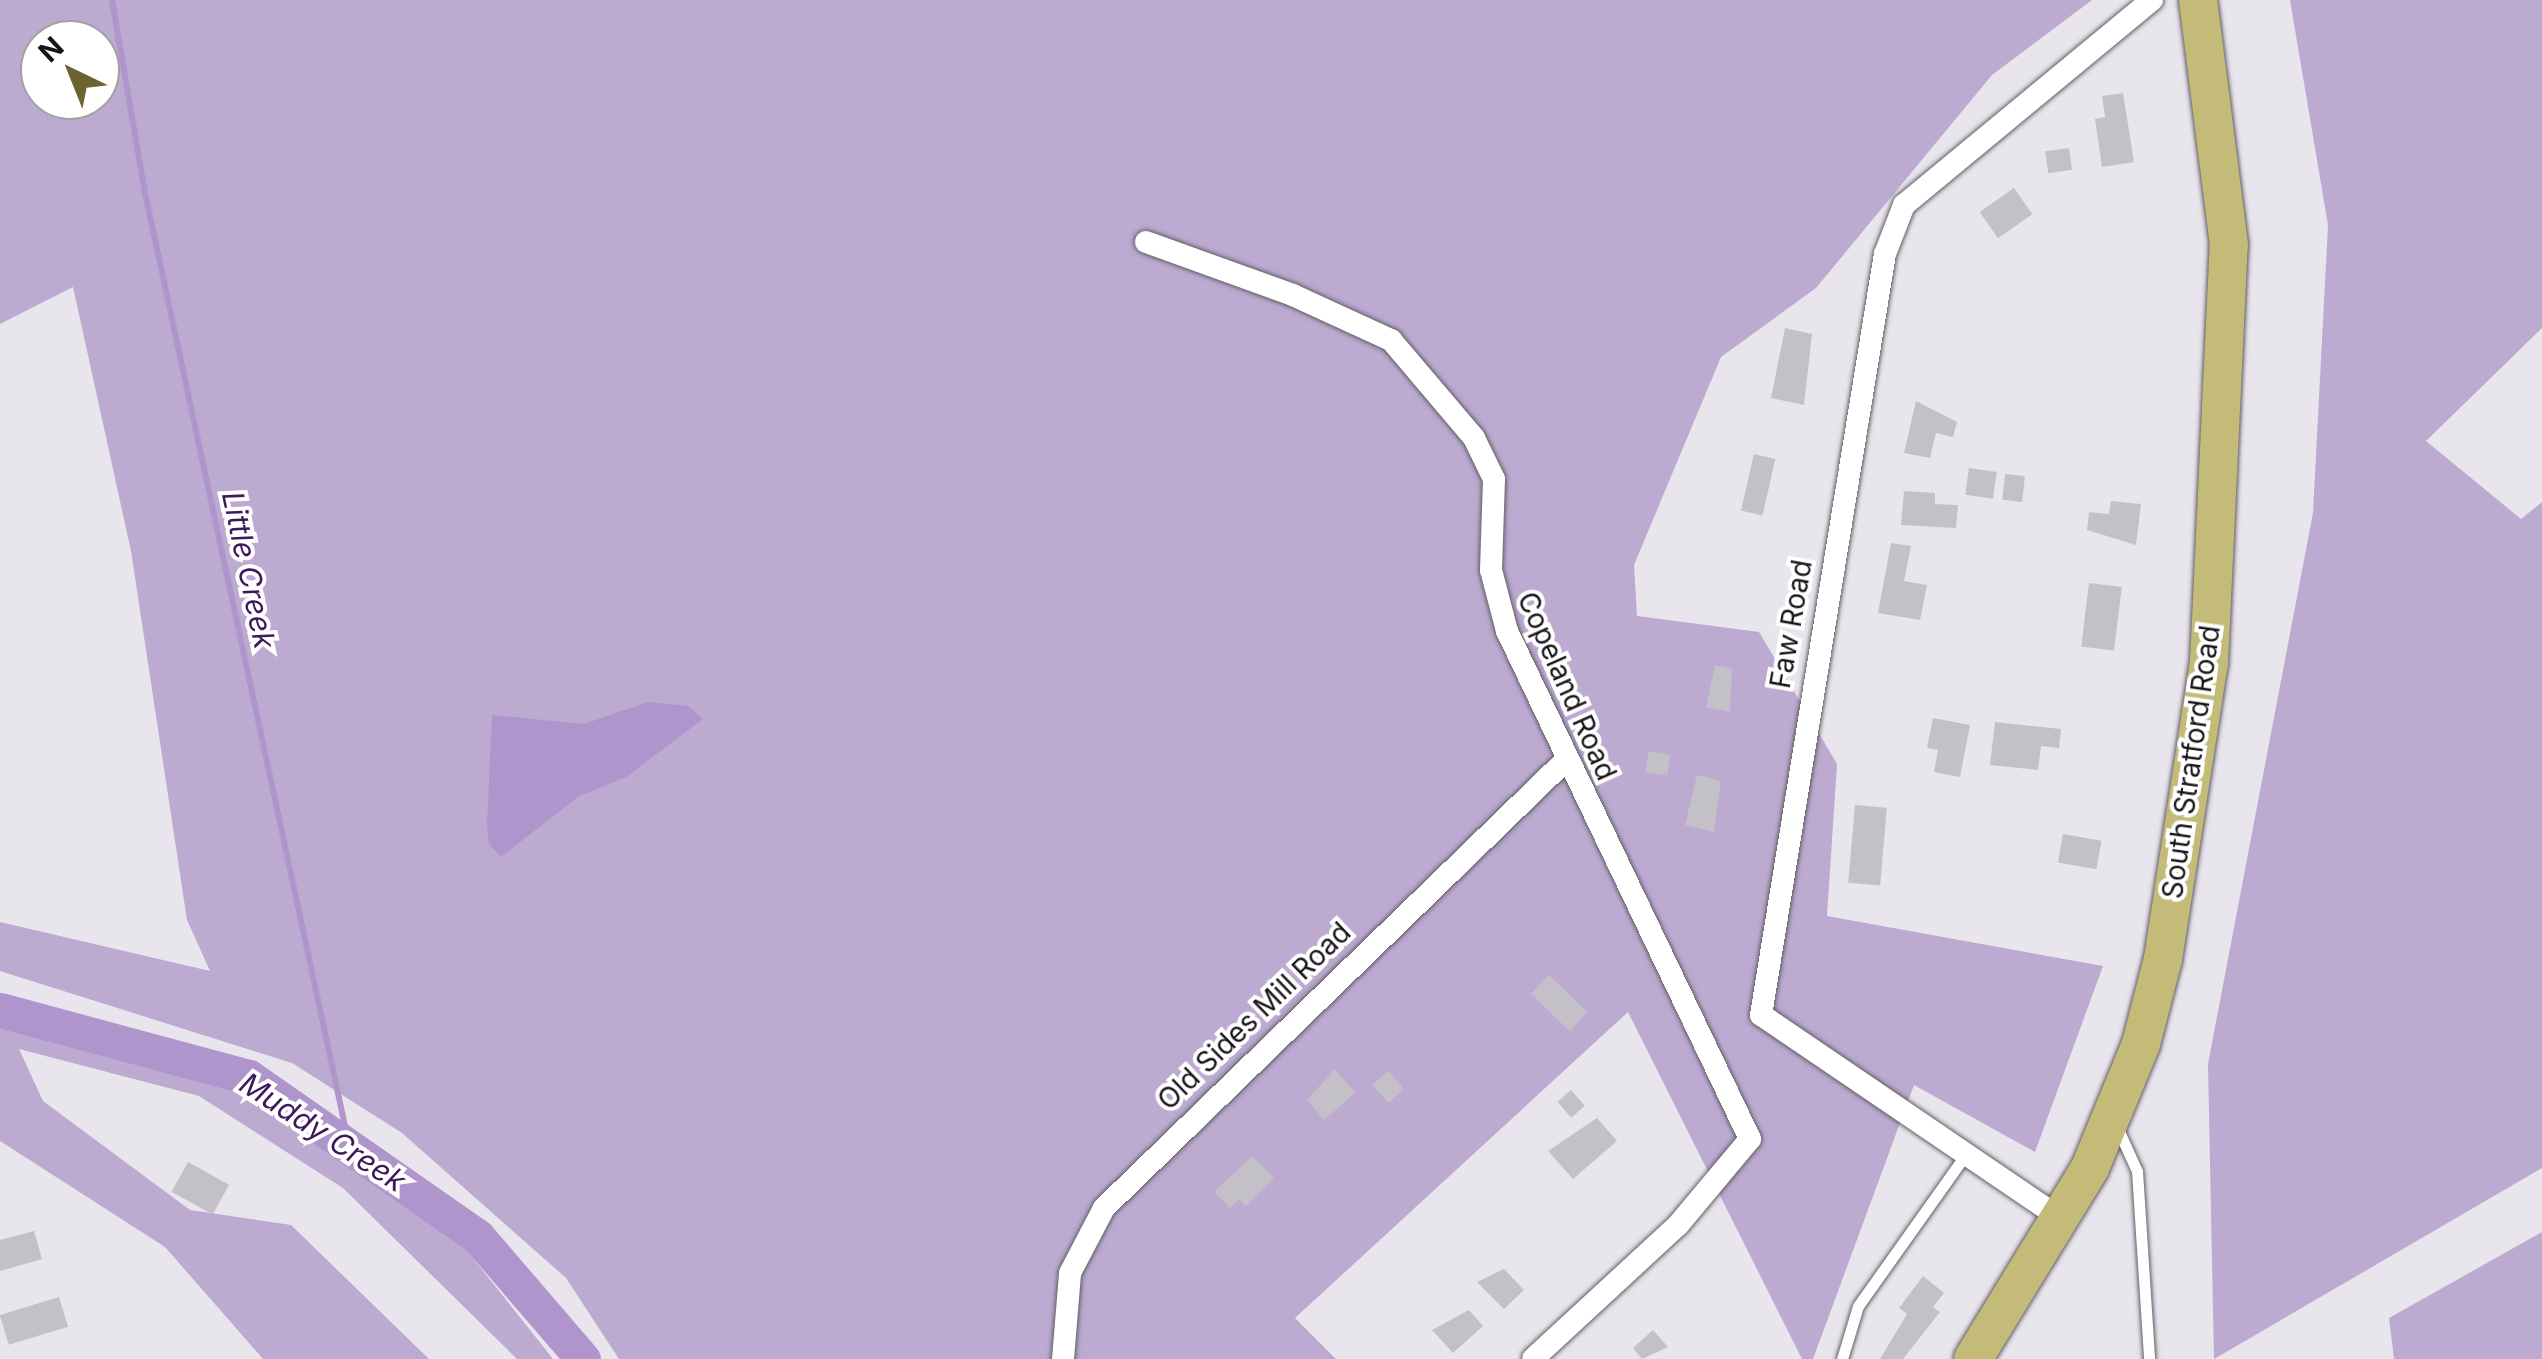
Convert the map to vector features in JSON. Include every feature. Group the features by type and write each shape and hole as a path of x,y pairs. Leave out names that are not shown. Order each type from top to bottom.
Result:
{"main road":[{"name":"South Stratford Road","path":"1974,1359 2063,1220 2112,1119 2163,959 2209,663 2229,245 2198,0"}],"street":[{"name":"Faw Road","path":"2063,1220 1761,1015 1798,757 1886,254 1904,205 2152,0"},
{"name":"Copeland Road","path":"1146,242 1354,320 1423,372 1488,462 1494,597 1565,761 1750,1139 1678,1226 1533,1359"},
{"name":"Old Sides Mill Road","path":"1064,1359 1070,1273 1104,1208 1565,761"}],"lane":[{"path":"2112,1119 2137,1171 2149,1359"},
{"path":"1842,1359 1858,1306 1966,1154"}],"shaded area":[{"path":"0,0 2092,0 1992,75 1816,288 1721,357 1634,565 1637,616 1759,632 1837,764 1827,916 2103,966 2035,1152 1914,1085 1813,1359 1802,1359 1628,1012 1295,1318 1336,1359 619,1359 566,1278 402,1133 292,1063 0,971 0,922 210,971 187,920 131,551 73,287 0,324"},
{"path":"2290,0 2542,0 2542,328 2426,441 2521,519 2542,502 2542,1168 2214,1359 2208,1064 2313,513 2328,225"},
{"path":"648,702 688,706 703,719 626,777 579,796 501,857 489,844 487,824 492,715 584,724"},
{"path":"0,1025 240,1084 461,1243 553,1359 517,1359 343,1188 199,1096 19,1049 43,1101 190,1210 291,1225 429,1359 263,1359 165,1247 0,1141"},
{"path":"2542,1232 2542,1359 2394,1359 2389,1318"}],"building":[{"path":"2123,93 2134,162 2102,167 2095,119 2105,117 2102,96"},
{"path":"2069,148 2072,170 2048,173 2045,151"},
{"path":"2014,188 2032,214 1998,238 1980,212"},
{"path":"1785,328 1812,334 1804,405 1771,398"},
{"path":"1916,401 1957,422 1953,437 1936,433 1930,458 1904,453"},
{"path":"1754,454 1775,459 1762,515 1741,511"},
{"path":"1969,468 1997,472 1993,499 1965,495"},
{"path":"2005,474 2025,476 2022,502 2002,500"},
{"path":"1904,491 1935,493 1935,504 1958,505 1956,528 1901,525"},
{"path":"2111,501 2141,504 2136,545 2087,530 2089,512 2109,514"},
{"path":"1891,543 1911,546 1904,581 1927,585 1920,620 1878,613"},
{"path":"2089,583 2122,587 2114,651 2081,647"},
{"path":"1715,665 1732,669 1730,712 1706,707"},
{"path":"1933,718 1970,725 1960,777 1934,772 1938,750 1927,748"},
{"path":"1995,722 2061,729 2059,748 2041,746 2038,770 1990,765"},
{"path":"1649,751 1671,755 1667,776 1645,772"},
{"path":"1697,775 1721,781 1714,832 1685,825"},
{"path":"1855,805 1887,808 1880,885 1848,883"},
{"path":"2063,834 2101,841 2096,869 2058,863"},
{"path":"1549,975 1588,1013 1570,1031 1531,994"},
{"path":"1335,1069 1355,1093 1324,1120 1307,1100"},
{"path":"1388,1071 1404,1089 1388,1103 1372,1085"},
{"path":"1571,1090 1585,1106 1571,1118 1557,1102"},
{"path":"1597,1118 1617,1141 1573,1179 1548,1151"},
{"path":"1252,1156 1274,1178 1246,1206 1239,1199 1230,1208 1214,1192"},
{"path":"188,1162 229,1185 213,1215 172,1192"},
{"path":"34,1231 42,1259 0,1271 0,1240"},
{"path":"1504,1269 1524,1290 1504,1309 1477,1282"},
{"path":"1923,1276 1944,1293 1933,1307 1940,1312 1903,1359 1880,1359 1907,1314 1899,1308"},
{"path":"59,1297 68,1327 9,1345 0,1315"},
{"path":"1469,1310 1483,1326 1453,1353 1432,1330"},
{"path":"1653,1330 1668,1347 1642,1359 1633,1348"}],"waterway":[{"name":"Little Creek","path":"112,0 145,193 350,1149"},
{"name":"Muddy Creek","path":"0,1010 249,1077 478,1237 583,1359"}]}
